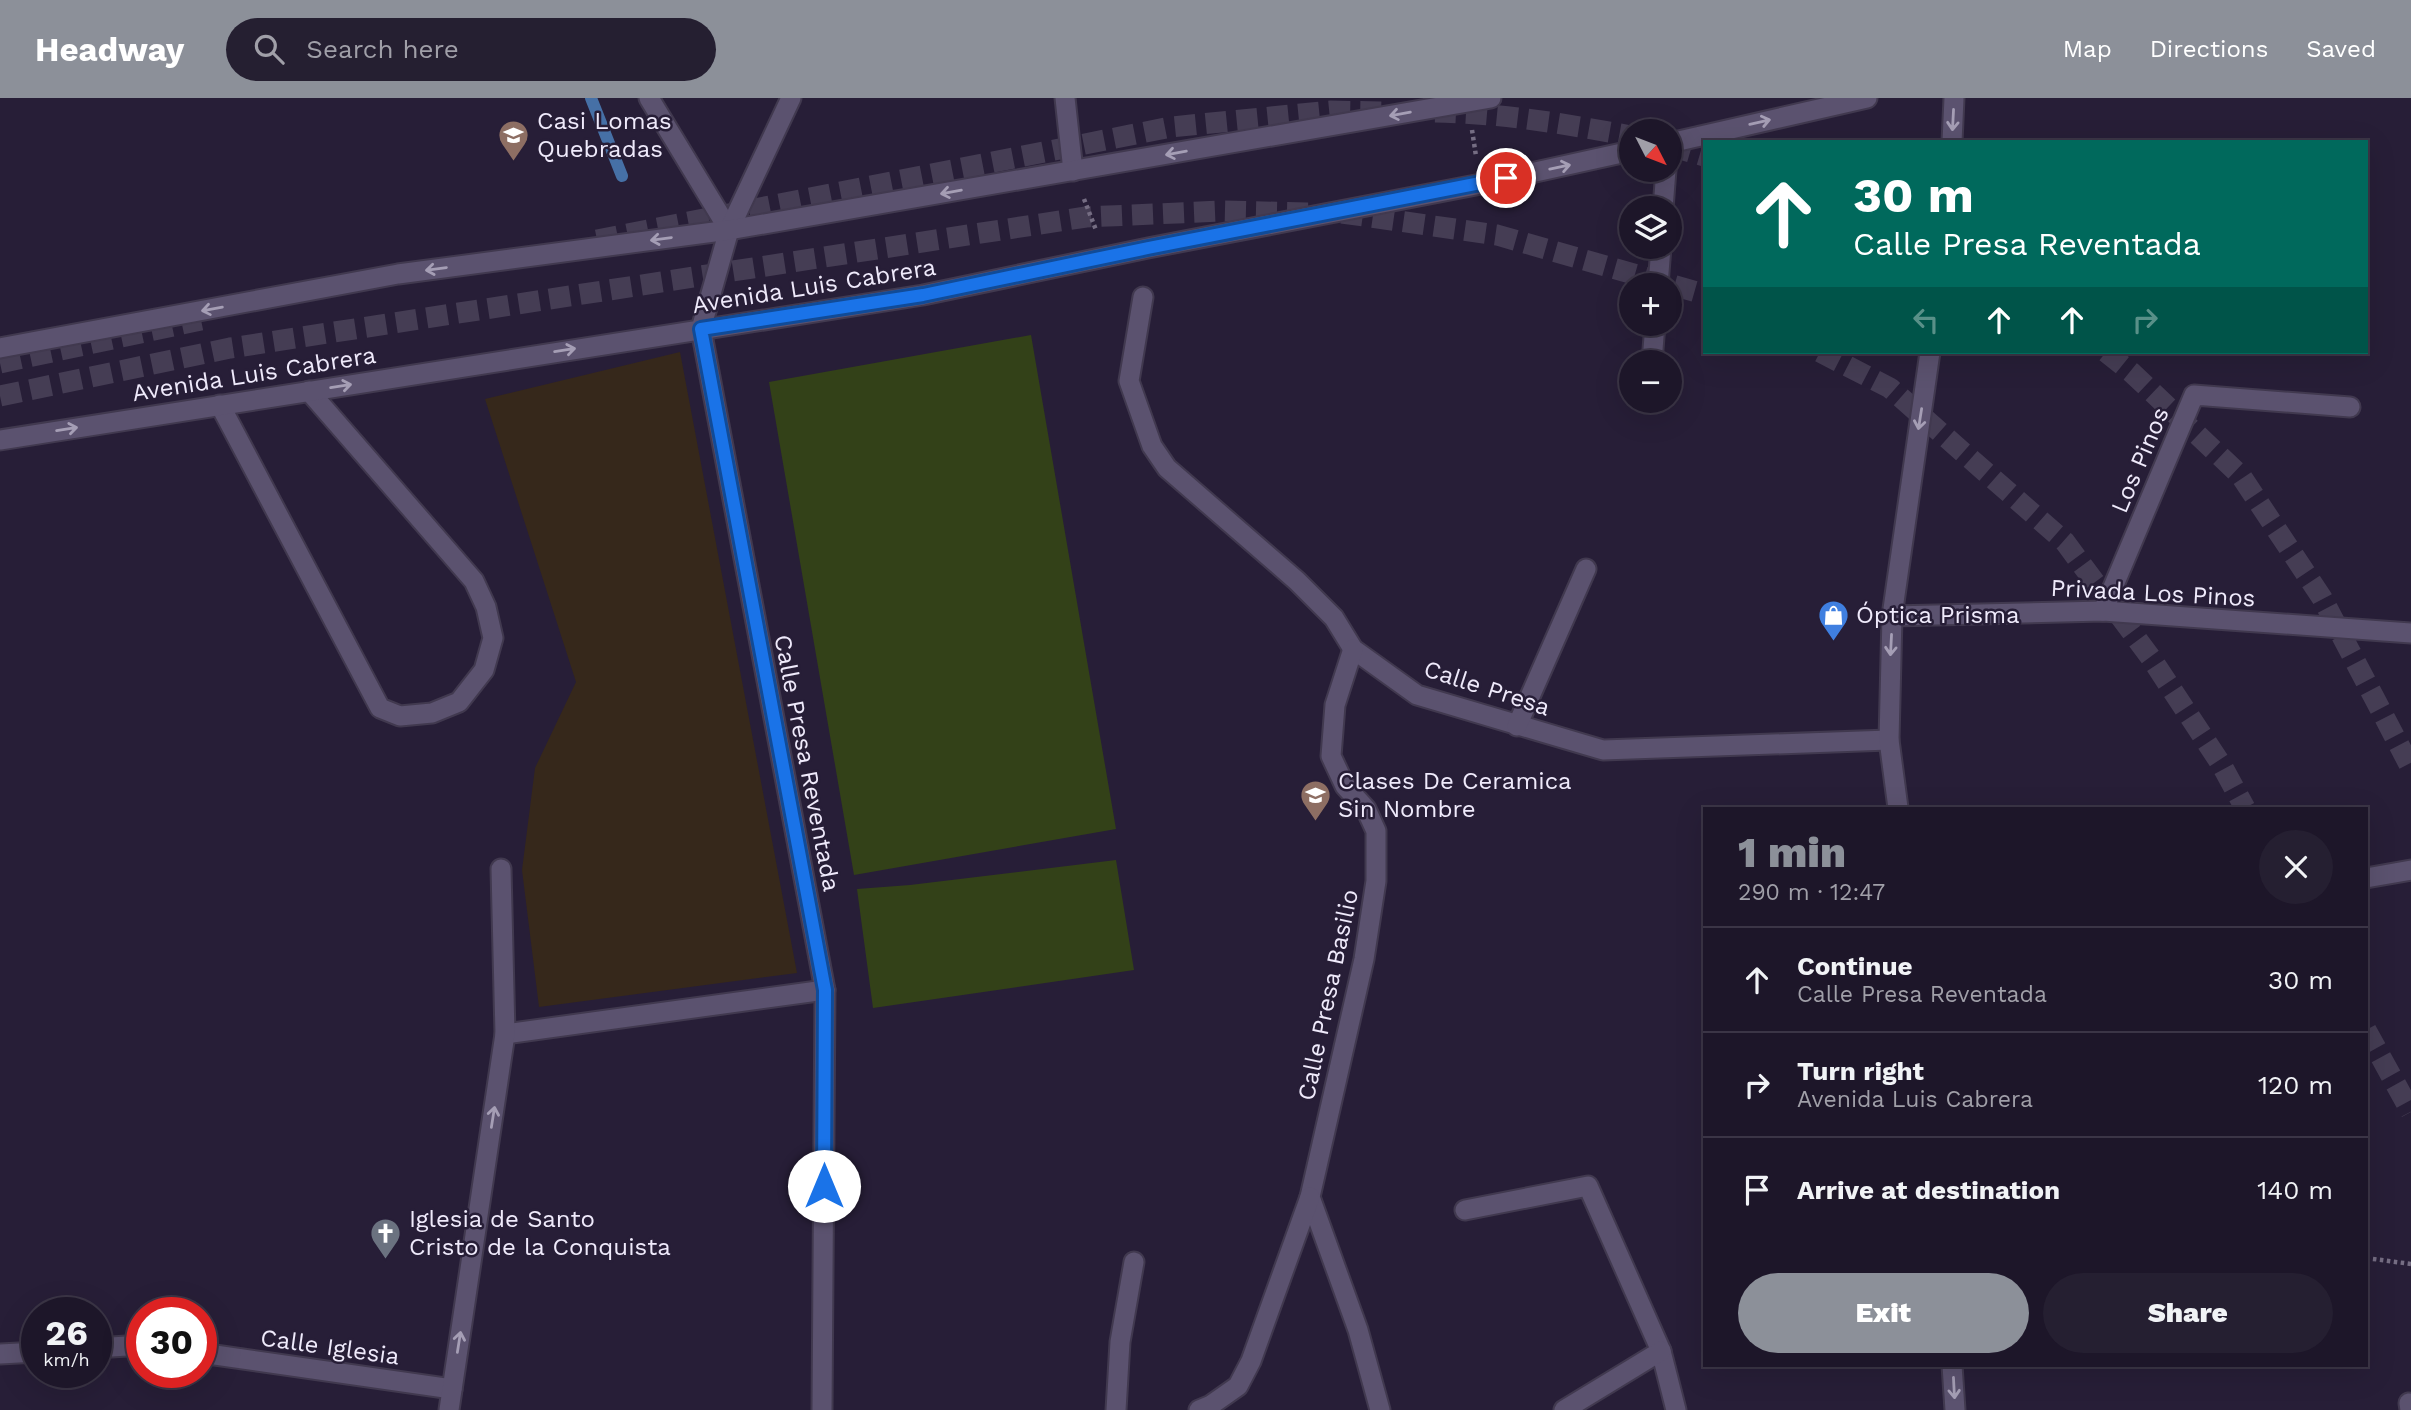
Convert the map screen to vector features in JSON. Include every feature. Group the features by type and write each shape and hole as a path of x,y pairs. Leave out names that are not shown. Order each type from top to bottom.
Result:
{"street":[{"path":"649,98 729,230"},
{"name":"Calle Presa Reventada","path":"791,98 729,230 701,329 825,990 822,1410"},
{"path":"1065,98 1073,171"},
{"path":"0,348 398,275 729,230 1467,100 1491,98"},
{"path":"1682,140 1867,98"},
{"path":"1952,140 1954,98"},
{"name":"Avenida Luis Cabrera","path":"0,440 923,295 1619,155"},
{"name":"Calle Presa","path":"1143,297 1129,381 1152,446 1167,468 1297,581 1334,618 1353,649 1418,695 1603,750 1889,740"},
{"path":"1898,807 1889,740 1892,616 1930,354"},
{"path":"220,405 380,708 400,716 432,713 459,702 484,670 493,638 486,607 474,581 309,391"},
{"name":"Los Pinos","path":"2103,611 2194,395 2350,407"},
{"path":"1517,726 1586,569"},
{"name":"Privada Los Pinos","path":"1892,616 2103,611 2411,633"},
{"name":"Calle Presa Basilio","path":"1199,1410 1212,1405 1238,1386 1251,1361 1310,1197 1364,959 1376,881 1376,831 1366,809 1345,786 1331,756 1335,705 1353,649"},
{"path":"449,1410 505,1034 502,869"},
{"path":"2368,877 2411,870"},
{"path":"505,1034 825,990"},
{"path":"1465,1210 1588,1186 1661,1351 1676,1410"},
{"path":"1310,1197 1358,1330 1380,1410"},
{"path":"1116,1410 1120,1342 1134,1262"},
{"path":"1564,1410 1661,1351"},
{"path":"0,1354 21,1353"},
{"name":"Calle Iglesia","path":"217,1355 452,1389"},
{"path":"1952,1367 1955,1410"}],"path":[{"path":"1467,100 1481,184"},
{"path":"1073,171 1106,257"},
{"path":"2368,1258 2411,1264"}],"shaded area":[{"path":"680,352 797,973 539,1007 522,870 535,768 576,682 485,399"}],"green space":[{"path":"1031,335 1116,829 854,875 769,382"},
{"path":"1116,860 1134,970 873,1008 857,889"}],"waterway":[{"path":"591,98 622,176"}],"tunnel":[{"path":"597,240 1171,127 1331,111 1382,112"},
{"path":"1435,112 1509,117 1619,134"},
{"path":"1682,150 1703,156"},
{"path":"0,396 230,348 1086,217 1223,211 1309,213"},
{"path":"1342,213 1497,235 1703,294"},
{"path":"0,363 201,320"},
{"path":"1824,354 1890,388 2065,542 2151,658 2221,764 2244,807"},
{"path":"2108,354 2241,476 2322,598 2411,768"},
{"path":"2368,1034 2411,1112"}],"place":[{"name":"Casi Lomas Quebradas","path":"514,162"},
{"name":"Óptica Prisma","path":"1833,642"},
{"name":"Clases De Ceramica Sin Nombre","path":"1315,822"},
{"name":"Iglesia de Santo Cristo de la Conquista","path":"386,1260"}],"route":[{"path":"824,1186 825,990 701,329 923,295 1506,178"}]}
